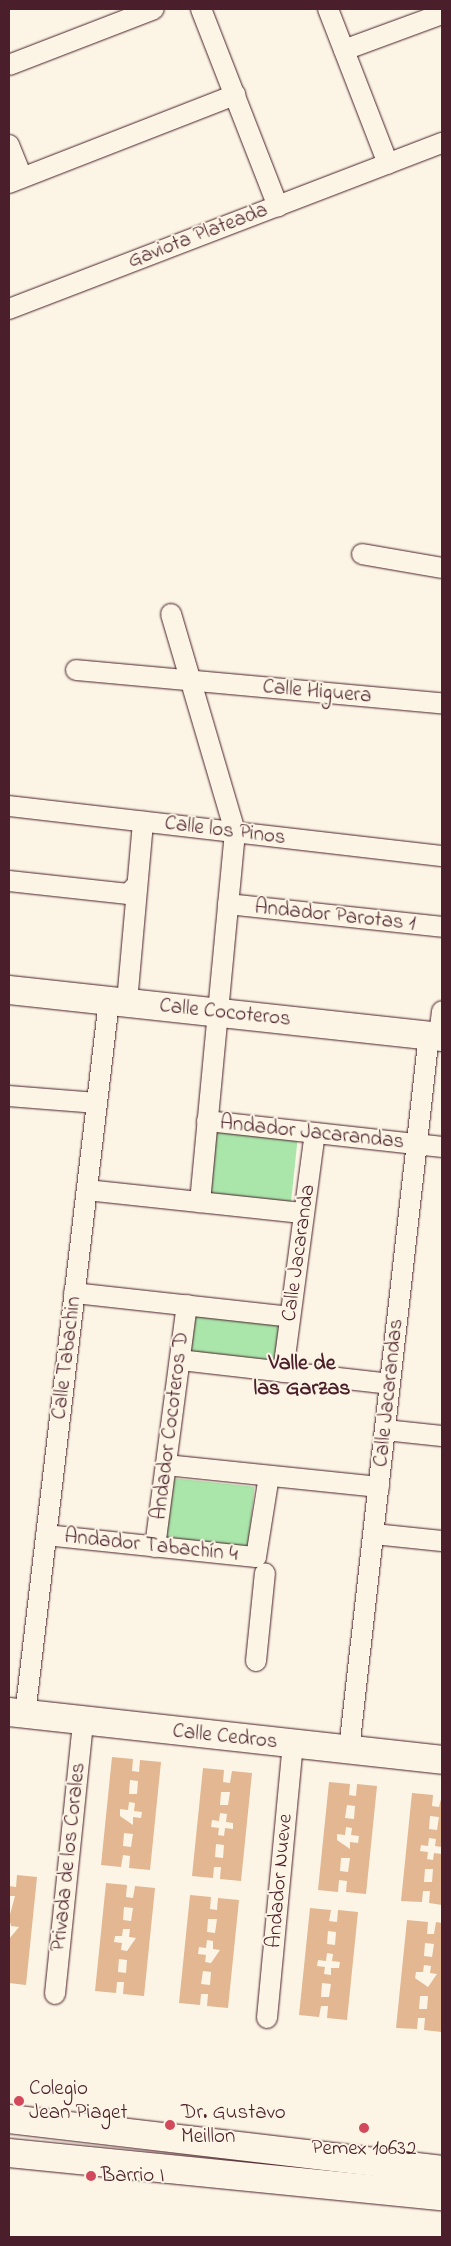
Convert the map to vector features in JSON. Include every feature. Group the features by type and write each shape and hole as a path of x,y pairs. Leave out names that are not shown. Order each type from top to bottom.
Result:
{"main road":[{"name":"Calle Cocoteros","path":"9,990 218,1012 438,1030"},
{"name":"Calle Cedros","path":"17,1713 442,1760"},
{"path":"9,2119 442,2170"},
{"path":"9,2153 232,2178 442,2196"},
{"path":"232,2178 252,2165 346,2171 363,2160"}],"street":[{"path":"9,65 154,9"},
{"path":"202,9 278,206"},
{"path":"328,9 388,164"},
{"path":"344,50 442,14"},
{"path":"9,146 15,180 235,95"},
{"name":"Gaviota Plateada","path":"9,309 442,143"},
{"path":"362,554 442,568"},
{"path":"171,614 235,832 200,1202"},
{"name":"Calle Higuera","path":"76,670 442,703"},
{"name":"Calle los Pinos","path":"9,806 442,856"},
{"name":"Calle Tabachin","path":"17,1713 46,1535 97,1103 118,1002 137,886 143,822"},
{"path":"9,881 128,894 137,886"},
{"name":"Andador Parotas 1","path":"228,904 442,927"},
{"name":"Calle Jacarandas","path":"349,1750 417,1144 438,1030"},
{"path":"9,1096 97,1103"},
{"name":"Andador Jacarandas","path":"207,1121 442,1147"},
{"name":"Calle Jacaranda","path":"283,1372 315,1133"},
{"path":"86,1190 304,1213"},
{"path":"74,1293 290,1317"},
{"name":"Andador Cocoteros D","path":"155,1547 187,1306"},
{"path":"180,1360 390,1384"},
{"path":"385,1430 442,1436"},
{"path":"166,1465 379,1487"},
{"path":"256,1661 268,1476"},
{"path":"374,1534 442,1541"},
{"name":"Andador Tabachín 4","path":"46,1535 155,1547 261,1565"},
{"name":"Privada de los Corales","path":"55,1994 83,1721"},
{"name":"Andador Nueve","path":"267,2018 293,1744"}],"green space":[{"path":"214,1131 298,1140 291,1202 207,1194"},
{"path":"191,1313 280,1322 275,1364 187,1355"},
{"path":"172,1478 255,1487 248,1549 165,1541"}],"building":[{"path":"112,1757 133,1759 132,1771 139,1772 140,1760 161,1762 150,1870 129,1868 130,1856 123,1855 121,1867 101,1865","holes":["130,1780 138,1781 137,1794 129,1794","129,1802 135,1803 134,1811 142,1812 141,1818 133,1817 133,1825 120,1816 120,1809 128,1810","124,1833 133,1834 131,1847 123,1846"]},
{"path":"203,1768 224,1770 223,1782 230,1783 232,1771 252,1773 241,1881 220,1879 221,1867 214,1867 213,1878 192,1876","holes":["221,1792 230,1792 228,1805 220,1805","220,1813 227,1814 226,1822 233,1823 233,1829 225,1828 224,1836 218,1835 219,1828 211,1827 212,1820 219,1821","216,1844 224,1845 223,1858 215,1857"]},
{"path":"329,1782 350,1784 349,1795 356,1796 357,1784 377,1786 366,1894 346,1892 347,1881 339,1880 338,1892 318,1890","holes":["347,1805 355,1806 354,1819 345,1818","346,1827 352,1828 351,1835 359,1836 358,1843 350,1842 350,1849 337,1840 337,1834 345,1835","341,1858 350,1858 348,1872 340,1871"]},
{"path":"412,1793 433,1795 432,1806 439,1807 442,1795 442,1847 435,1846 436,1839 429,1838 428,1846 421,1845 420,1851 428,1852 427,1859 433,1860 434,1853 442,1854 442,1905 429,1903 430,1891 423,1891 422,1902 401,1901","holes":["430,1816 439,1817 437,1830 429,1829","425,1869 433,1869 432,1882 424,1882"]},
{"path":"17,1875 37,1877 26,1985 9,1983 9,1939 19,1927 11,1926 9,1918 15,1896 9,1896 9,1886 16,1887"},
{"path":"106,1883 127,1885 126,1897 133,1898 135,1886 155,1888 144,1996 123,1994 124,1982 117,1982 116,1993 95,1991","holes":["124,1907 133,1908 131,1921 123,1920","123,1929 130,1929 129,1937 136,1938 127,1951 121,1950 122,1943 114,1942 115,1936 122,1936","119,1959 127,1960 126,1973 118,1972"]},
{"path":"190,1895 211,1897 210,1909 217,1910 218,1898 239,1900 228,2008 207,2006 208,1994 201,1994 200,2005 179,2003","holes":["208,1919 217,1919 215,1933 207,1932","207,1940 213,1941 213,1949 220,1950 211,1963 205,1962 206,1955 198,1954 199,1947 206,1948","203,1971 211,1972 210,1985 201,1984"]},
{"path":"310,1908 331,1910 329,1921 337,1922 338,1910 358,1912 347,2020 327,2018 328,2006 321,2006 319,2017 299,2015","holes":["328,1931 336,1932 335,1945 327,1944","327,1953 333,1954 332,1961 340,1962 339,1968 331,1968 331,1975 324,1974 325,1967 317,1966 318,1960 326,1961","322,1983 331,1984 329,1997 321,1997"]},
{"path":"407,1920 428,1922 427,1934 434,1934 436,1922 442,1923 442,2032 424,2030 425,2018 418,2018 417,2029 396,2028","holes":["425,1943 434,1944 432,1957 424,1956","424,1965 431,1966 430,1973 437,1974 428,1987 415,1978 416,1972 423,1972","420,1996 428,1996 427,2009 419,2009"]}],"place":[{"name":"Colegio Jean Piaget","path":"19,2101"},
{"name":"Dr. Gustavo Meillon","path":"170,2125"},
{"name":"Pemex 10632","path":"364,2128"},
{"name":"Barrio I","path":"91,2176"}],"district":[{"name":"Valle de las Garzas","path":"302,1376"}]}
